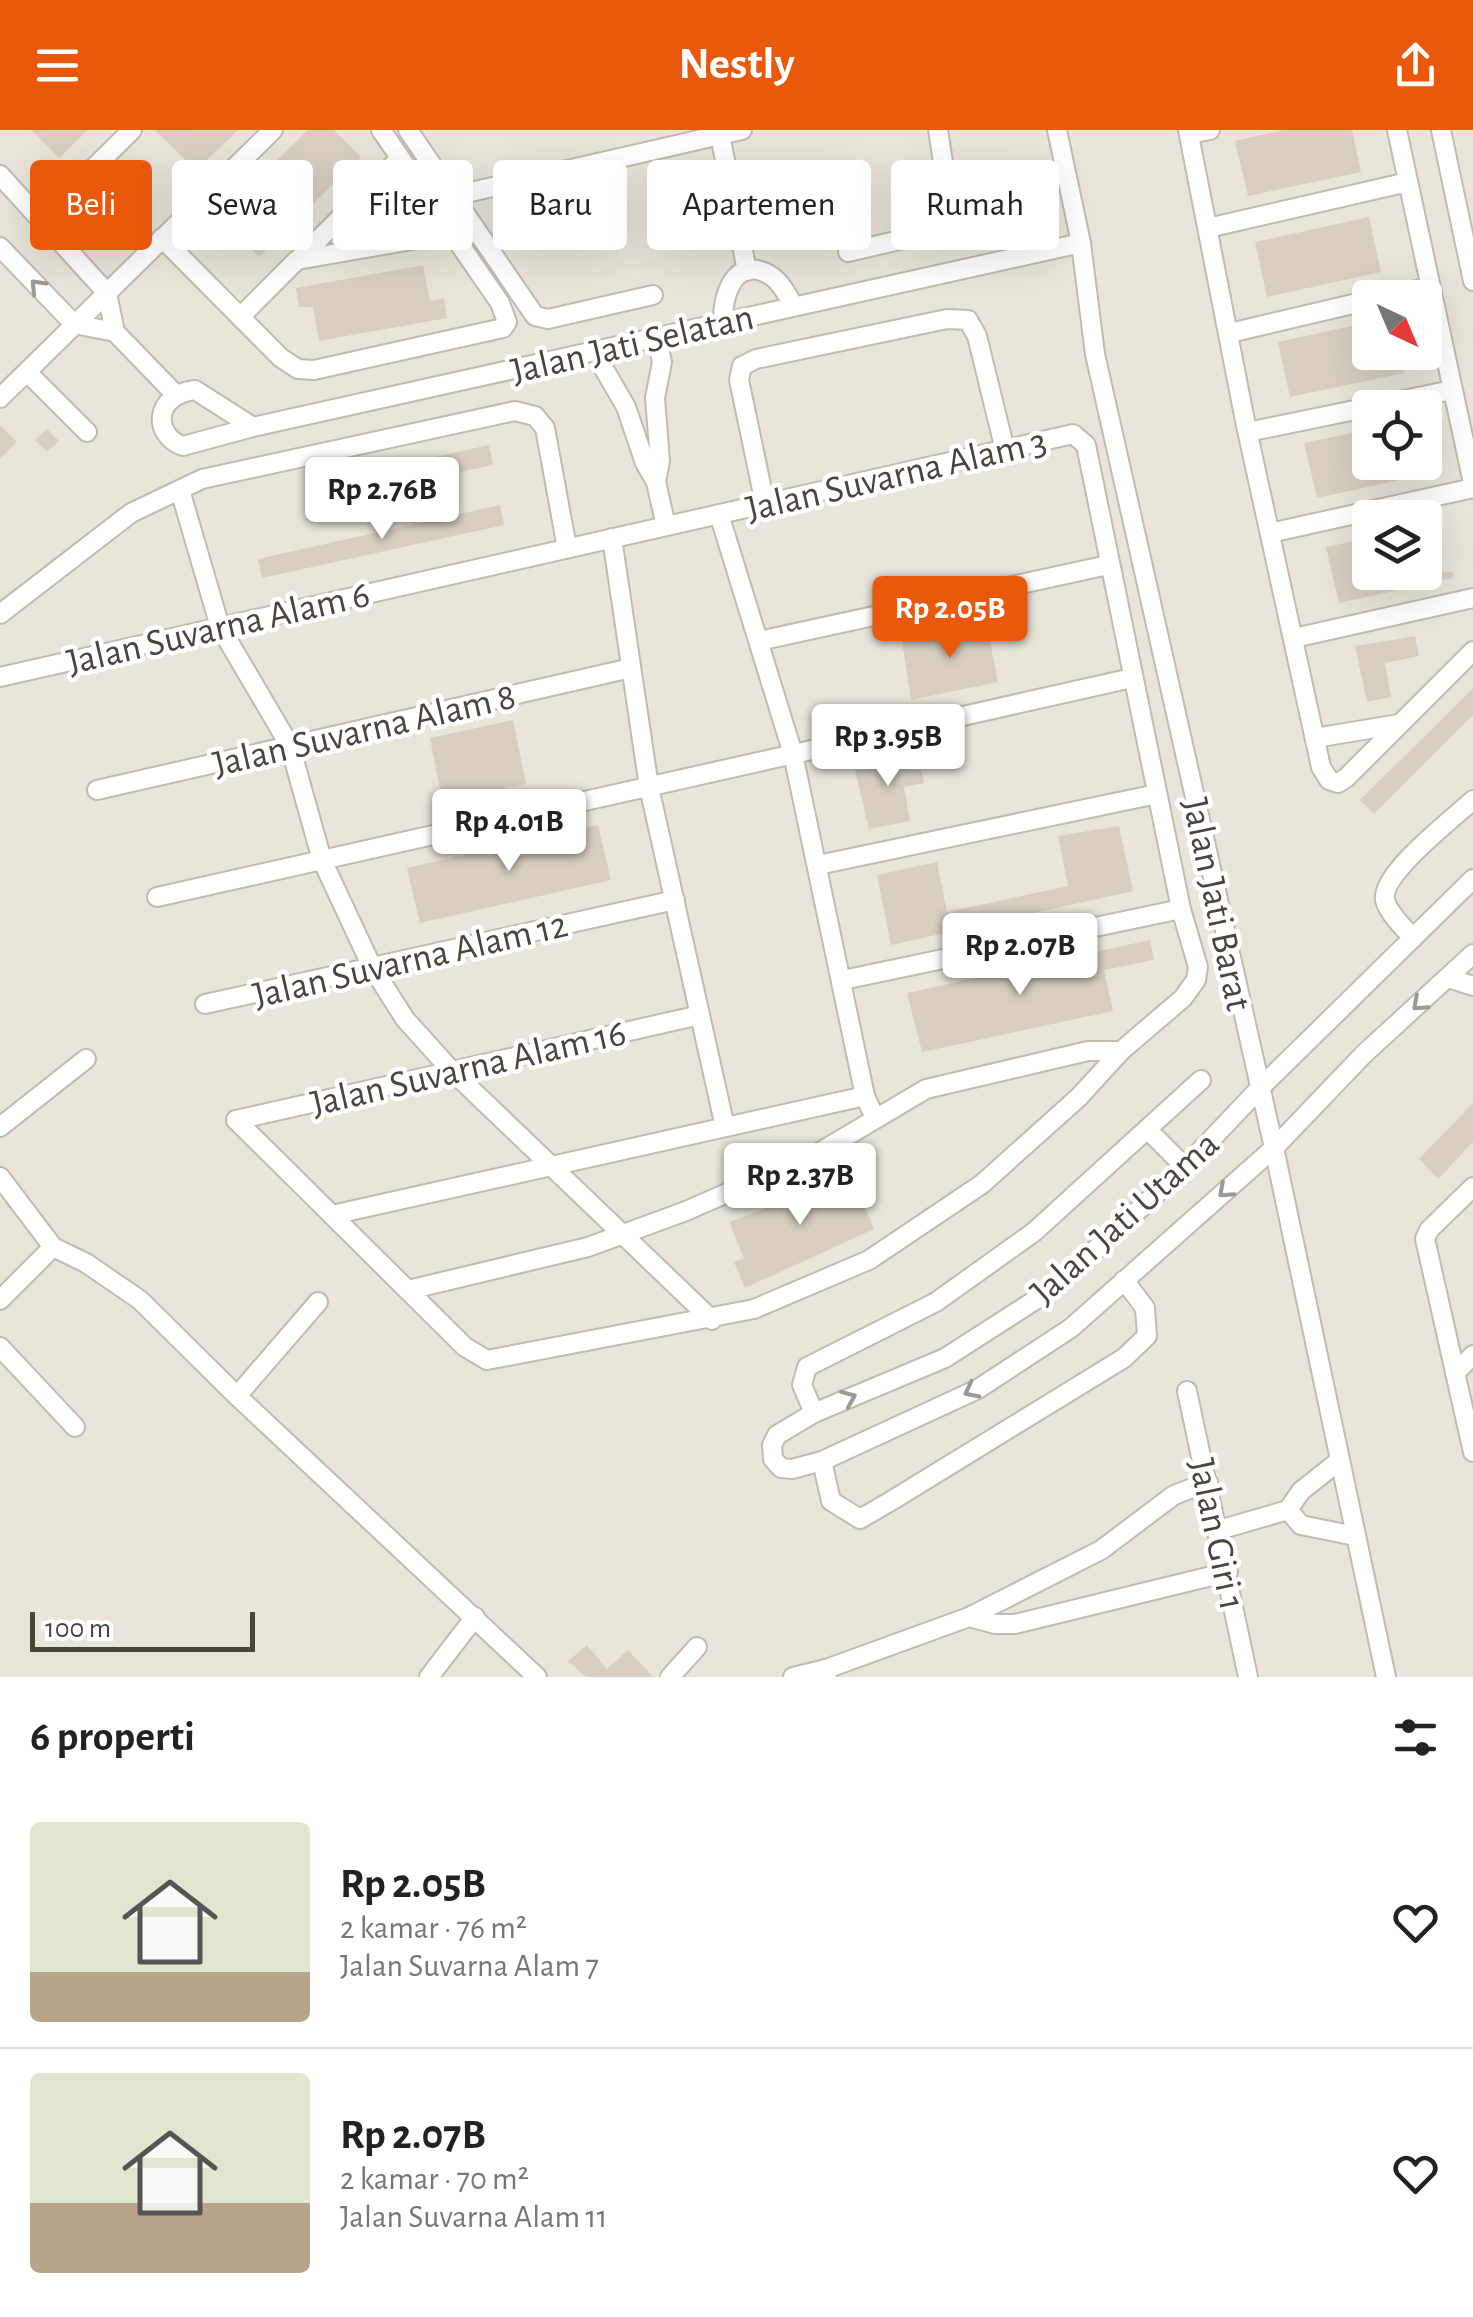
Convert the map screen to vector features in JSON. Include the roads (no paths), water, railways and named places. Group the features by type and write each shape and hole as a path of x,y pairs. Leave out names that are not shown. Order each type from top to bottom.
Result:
{"street":[{"path":"102,160 132,130"},
{"path":"0,398 273,130"},
{"path":"240,316 400,158 381,130"},
{"path":"408,130 428,160"},
{"path":"473,191 683,136 742,130"},
{"path":"848,252 939,232 947,226 952,214 938,130"},
{"name":"Jalan Jati Barat","path":"1056,130 1081,243 1095,354 1274,1148 1386,1677"},
{"path":"1210,130 1189,132 1270,534 1315,738 1329,780 1338,783 1473,651"},
{"path":"1396,130 1428,280"},
{"path":"1441,130 1473,280"},
{"path":"720,135 747,272"},
{"path":"1452,178 1473,174"},
{"path":"0,175 30,206"},
{"path":"1208,228 1408,182"},
{"path":"473,225 536,316 548,320 653,294"},
{"path":"162,238 281,358 298,369 314,370 502,328 507,322 500,303 464,250"},
{"name":"Jalan Jati Selatan","path":"175,394 162,410 168,434 183,446 253,427 1081,243"},
{"path":"0,248 74,324 114,332 175,394 196,390 253,427"},
{"path":"70,250 107,292 114,332"},
{"path":"297,260 354,250"},
{"path":"724,322 722,302 727,288 735,276 747,272 771,275 794,306"},
{"path":"1230,332 1352,304"},
{"path":"765,504 739,380 742,366 756,359 948,318 968,320 977,336 1005,450"},
{"path":"656,482 660,461 655,398 662,362 657,338"},
{"path":"1270,534 1473,486 1442,345"},
{"path":"601,352 604,370 626,408 656,482 666,526"},
{"path":"27,372 87,432"},
{"path":"1248,432 1452,390"},
{"path":"0,614 131,513 202,479 515,411 535,416 544,428 567,548"},
{"name":"Jalan Suvarna Alam 3","path":"666,526 1073,434 1086,445 1108,565"},
{"path":"180,490 220,627 290,746 322,860 372,967 406,1019 452,1070 712,1320"},
{"path":"719,514 793,754 865,1096 874,1118"},
{"name":"Jalan Suvarna Alam 6","path":"0,676 666,526"},
{"path":"612,538 649,787 726,1127"},
{"path":"332,1215 466,1347 488,1360 712,1320 754,1309 869,1260 982,1184 1079,1097 1121,1051 1183,998 1196,980 1198,967 1108,565 759,640"},
{"path":"1294,638 1473,598"},
{"name":"Jalan Suvarna Alam 8","path":"97,790 632,668"},
{"path":"157,897 1132,678"},
{"path":"1315,738 1400,724"},
{"path":"818,865 1157,794"},
{"path":"1413,938 1386,905 1384,892 1402,866 1473,800"},
{"name":"Jalan Jati Utama","path":"1473,880 1258,1089 1186,1167 1054,1288 946,1358 814,1413 777,1435 772,1445 773,1459 781,1468 792,1469 822,1461 978,1389 1071,1328 1274,1148 1364,1054 1473,954"},
{"name":"Jalan Suvarna Alam 12","path":"205,1004 675,900"},
{"path":"843,980 1182,909"},
{"path":"1448,978 1473,986"},
{"name":"Jalan Suvarna Alam 16","path":"332,1215 236,1120 700,1016"},
{"path":"408,1290 588,1247 686,1211 820,1152 926,1089 1088,1051 1121,1051"},
{"path":"0,1128 86,1059"},
{"path":"814,1413 802,1385 807,1367 936,1302 1034,1232 1200,1080"},
{"path":"332,1215 865,1096"},
{"path":"1147,1129 1186,1167"},
{"path":"0,1177 52,1247 86,1263 140,1300 537,1677"},
{"path":"1473,1187 1428,1230 1425,1248 1473,1452"},
{"path":"0,1300 52,1247"},
{"path":"822,1461 831,1500 860,1519 876,1510 1124,1358 1147,1336 1144,1308 1124,1280"},
{"path":"237,1396 318,1302"},
{"path":"0,1347 76,1427"},
{"path":"1455,1373 1473,1355"},
{"name":"Jalan Giri 1","path":"1186,1391 1248,1677"},
{"path":"1219,1530 1288,1510 1301,1491 1339,1461"},
{"path":"793,1677 827,1673 969,1616 1102,1550 1174,1495 1208,1482"},
{"path":"1288,1510 1301,1525 1355,1536"},
{"path":"969,1616 995,1624 1015,1624 1228,1572"},
{"path":"429,1677 475,1617"},
{"path":"670,1677 696,1647"}]}
